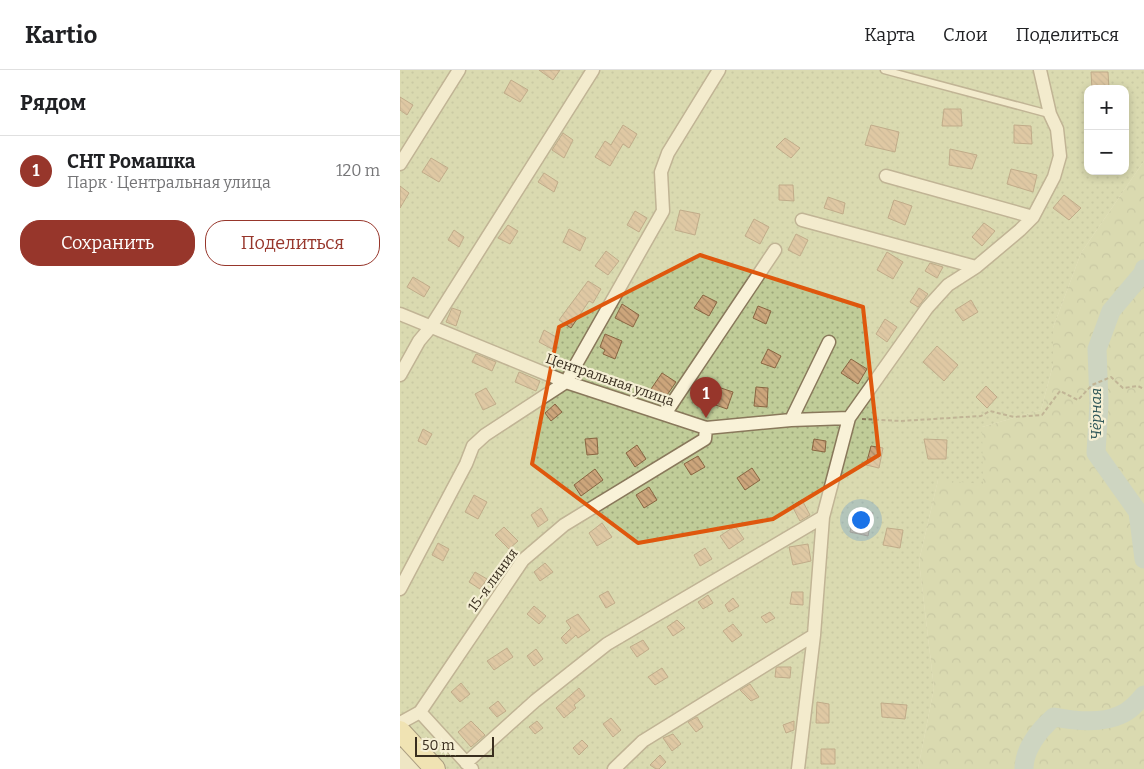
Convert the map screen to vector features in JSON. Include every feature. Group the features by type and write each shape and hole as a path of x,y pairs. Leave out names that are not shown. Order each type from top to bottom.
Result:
{"main road":[{"path":"400,731 435,769"}],"street":[{"path":"400,164 459,70"},
{"path":"400,375 419,341 430,328 593,70"},
{"path":"400,589 466,464 473,446 485,435 566,382 663,211 661,172 668,153 719,70"},
{"path":"798,769 814,635 823,517 849,418 927,308 948,285 976,267 1033,217 1054,177 1060,156 1056,129 1050,114 1040,70"},
{"path":"886,176 1033,217"},
{"path":"802,220 976,267"},
{"path":"665,414 775,250"},
{"name":"Центральная улица","path":"400,314 430,328 566,382 706,428 791,420 849,418"},
{"path":"791,420 828,342"},
{"name":"15-я линия","path":"400,723 420,712 523,560 564,525 705,439 706,428"},
{"path":"420,712 469,766 536,701 607,644 823,517"},
{"path":"614,769 643,741 814,635"}],"lane":[{"path":"884,70 1050,114"}],"path":[{"path":"849,418 900,421 981,416 990,411 1014,416 1042,415 1060,391 1078,400 1092,385 1111,377 1123,388 1138,386 1144,389"}],"highlighted area":[{"path":"700,255 863,307 879,455 773,519 638,543 532,464 559,327"}],"green space":[{"path":"400,70 1144,70 1144,161 1081,253 1053,328 1053,365 1041,410 982,427 983,484 938,480 919,561 934,688 918,769 446,769 400,715"},
{"path":"1144,161 1144,769 918,769 934,688 919,561 938,480 982,427 1041,410 1053,365 1053,328 1081,253"}],"building":[{"path":"539,70 560,70 553,80"},
{"path":"1091,72 1108,72 1109,85 1092,85"},
{"path":"511,80 528,90 520,102 504,93"},
{"path":"400,97 413,105 407,115 400,110"},
{"path":"944,109 961,109 962,126 942,126"},
{"path":"623,125 637,134 629,148 623,144 610,166 595,157 605,141 611,145"},
{"path":"871,125 899,132 895,152 865,145"},
{"path":"1014,125 1031,126 1032,144 1014,143"},
{"path":"563,133 573,140 564,158 552,150"},
{"path":"785,138 800,148 791,158 776,147"},
{"path":"950,149 977,155 972,169 949,165"},
{"path":"431,158 448,168 439,182 422,172"},
{"path":"1011,169 1037,175 1033,192 1007,184"},
{"path":"544,173 558,182 554,192 538,182"},
{"path":"779,185 793,185 794,201 779,200"},
{"path":"400,186 409,193 400,208"},
{"path":"1064,195 1081,208 1069,220 1053,208"},
{"path":"828,197 845,203 843,214 824,208"},
{"path":"894,200 912,206 905,225 888,218"},
{"path":"680,210 700,214 695,235 675,230"},
{"path":"635,211 647,218 639,232 627,225"},
{"path":"754,219 769,227 760,244 745,236"},
{"path":"984,223 995,231 982,246 972,237"},
{"path":"508,225 518,231 510,244 498,238"},
{"path":"569,229 586,238 580,251 563,242"},
{"path":"454,230 464,237 459,247 448,240"},
{"path":"796,234 808,240 800,256 788,250"},
{"path":"606,251 619,261 608,275 595,266"},
{"path":"887,252 903,262 893,279 877,270"},
{"path":"930,263 943,267 937,278 925,271"},
{"path":"413,277 430,287 424,297 407,287"},
{"path":"588,281 601,289 593,303 589,301 571,328 559,320"},
{"path":"919,288 928,294 918,307 910,302"},
{"path":"703,295 717,302 709,316 694,308"},
{"path":"971,300 978,312 963,321 955,310"},
{"path":"622,304 639,315 633,327 615,318"},
{"path":"758,306 771,311 766,324 753,318"},
{"path":"452,308 461,311 456,326 446,322"},
{"path":"885,319 897,327 887,342 876,334"},
{"path":"544,330 558,338 552,349 539,342"},
{"path":"605,334 622,341 615,359 603,354 605,350 600,347"},
{"path":"937,346 958,365 944,381 923,362"},
{"path":"768,349 781,356 775,368 761,363"},
{"path":"476,354 496,362 492,371 472,362"},
{"path":"851,359 867,369 858,384 841,373"},
{"path":"519,372 540,381 536,391 515,382"},
{"path":"662,373 676,382 665,398 651,389"},
{"path":"712,385 733,392 727,409 707,402"},
{"path":"986,386 997,397 987,408 976,397"},
{"path":"756,387 768,388 767,407 754,406"},
{"path":"486,388 496,404 483,410 475,394"},
{"path":"555,404 562,412 551,421 545,413"},
{"path":"423,429 432,434 426,445 418,441"},
{"path":"597,438 598,454 587,455 585,439"},
{"path":"814,439 826,441 825,452 812,450"},
{"path":"924,439 947,440 946,459 928,459"},
{"path":"637,445 646,459 635,467 626,453"},
{"path":"871,446 883,448 879,468 866,465"},
{"path":"698,456 705,467 691,475 684,464"},
{"path":"752,468 760,480 745,490 737,478"},
{"path":"595,469 603,480 581,496 574,485"},
{"path":"649,487 657,500 644,508 636,495"},
{"path":"474,495 487,502 478,519 465,512"},
{"path":"802,500 810,515 800,521 792,506"},
{"path":"541,508 548,520 538,527 531,515"},
{"path":"855,509 873,513 868,536 850,532"},
{"path":"602,523 612,537 597,546 589,533"},
{"path":"735,526 744,539 729,549 720,536"},
{"path":"504,527 518,541 509,549 495,535"},
{"path":"887,528 903,530 900,548 883,545"},
{"path":"438,543 449,549 443,561 432,555"},
{"path":"808,544 811,561 793,565 789,547"},
{"path":"705,548 712,559 700,566 694,555"},
{"path":"545,563 553,572 540,581 534,572"},
{"path":"475,572 487,579 480,589 469,582"},
{"path":"608,591 615,603 606,608 599,596"},
{"path":"792,592 803,592 803,605 790,604"},
{"path":"708,595 713,603 703,609 698,602"},
{"path":"733,598 739,606 729,612 725,605"},
{"path":"534,606 546,616 539,624 527,614"},
{"path":"770,612 775,618 766,623 761,617"},
{"path":"578,614 590,630 578,638 576,635 566,644 561,638 571,628 566,621"},
{"path":"677,620 685,628 673,636 667,627"},
{"path":"733,624 742,635 732,642 723,631"},
{"path":"643,640 649,649 637,657 630,647"},
{"path":"507,648 513,657 494,670 487,661"},
{"path":"536,649 543,659 534,666 527,656"},
{"path":"791,667 790,678 775,677 776,668"},
{"path":"662,668 668,677 655,685 648,677"},
{"path":"461,683 470,694 460,702 451,692"},
{"path":"750,684 759,697 751,701 740,690"},
{"path":"579,688 585,696 574,705 576,708 564,718 556,708"},
{"path":"498,701 506,711 497,717 489,708"},
{"path":"817,702 829,704 829,723 816,723"},
{"path":"881,703 907,705 905,719 882,717"},
{"path":"697,717 703,727 696,732 688,722"},
{"path":"611,718 621,730 613,737 603,724"},
{"path":"471,721 485,735 471,747 458,732"},
{"path":"537,721 543,728 535,734 529,727"},
{"path":"794,721 794,730 786,733 783,725"},
{"path":"673,734 681,744 672,751 663,738"},
{"path":"582,740 588,746 579,755 573,748"},
{"path":"821,749 835,749 835,764 821,764"},
{"path":"660,755 666,762 659,769 656,769 650,765"}],"waterway":[{"name":"Чёрная","path":"1144,269 1143,273 1111,311 1097,349 1099,403 1096,453 1138,512 1144,559"},
{"name":"Чёрная","path":"1024,769 1027,754 1033,740 1054,717 1070,720 1105,720 1124,713 1144,695"}],"place":[{"name":"СНТ Ромашка","path":"706,418"}]}
